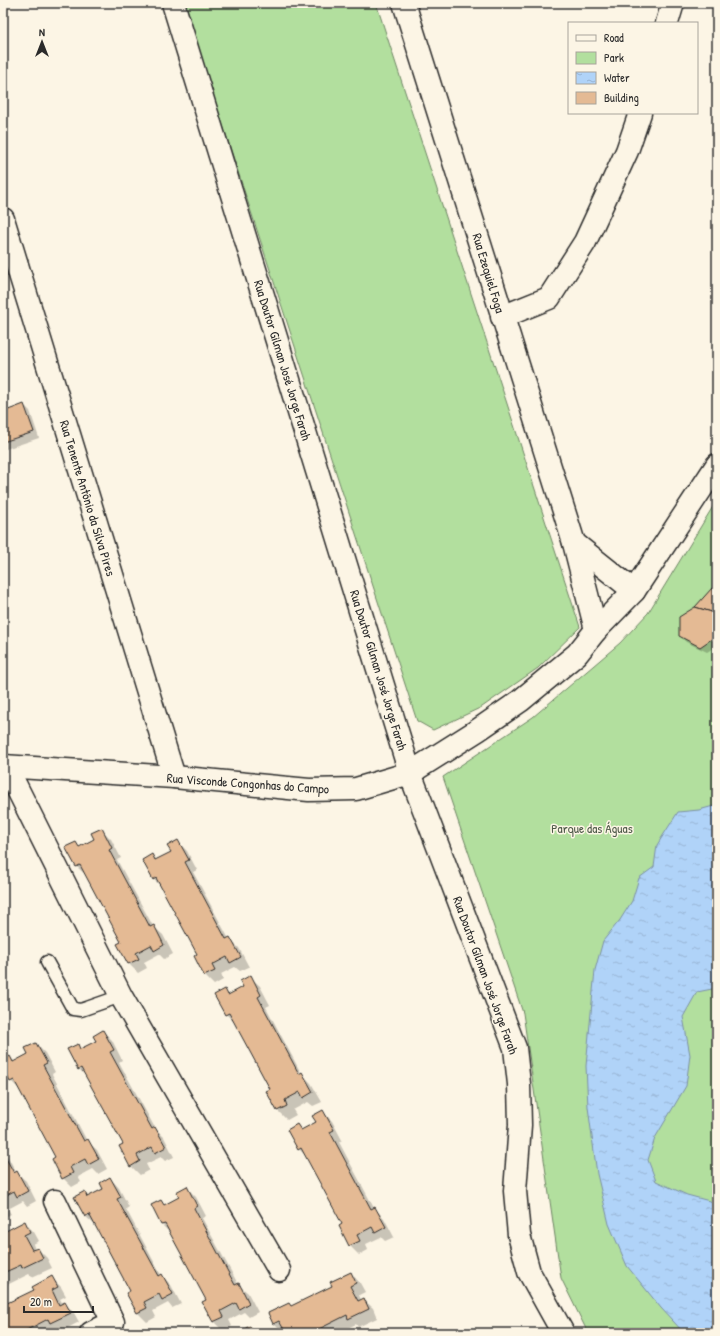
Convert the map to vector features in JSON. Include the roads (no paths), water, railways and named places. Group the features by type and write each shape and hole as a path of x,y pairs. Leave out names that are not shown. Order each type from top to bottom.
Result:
{"street":[{"name":"Rua Doutor Gilman José Jorge Farah","path":"173,3 410,773 515,1048 519,1084 520,1126 515,1191 519,1235 529,1272 563,1333"},
{"name":"Rua Ezequiel Foga","path":"404,3 574,543 596,630"},
{"path":"667,22 673,3"},
{"path":"502,317 549,298 585,242 627,151 640,114"},
{"name":"Rua Tenente Antônio da Silva Pires","path":"3,219 174,777"},
{"name":"Rua Visconde Congonhas do Campo","path":"4,766 174,777 309,790 356,789 410,773 520,702 577,654 596,630 634,591 717,465"},
{"path":"574,543 634,591"},
{"path":"4,766 121,996 279,1270"},
{"path":"55,1201 113,1322 91,1333"}],"lane":[{"path":"47,962 73,1009 81,1010 121,996"}],"water":[{"path":"717,805 717,988 697,992 683,1017 690,1055 686,1086 655,1138 648,1160 656,1181 687,1195 717,1203 717,1333 684,1333 661,1308 627,1266 609,1224 597,1174 588,1107 586,1066 595,970 603,941 620,920 632,901 639,878 654,867 657,845 678,812 699,810"}],"park label":[{"name":"Parque das Águas","path":"592,828"}]}
